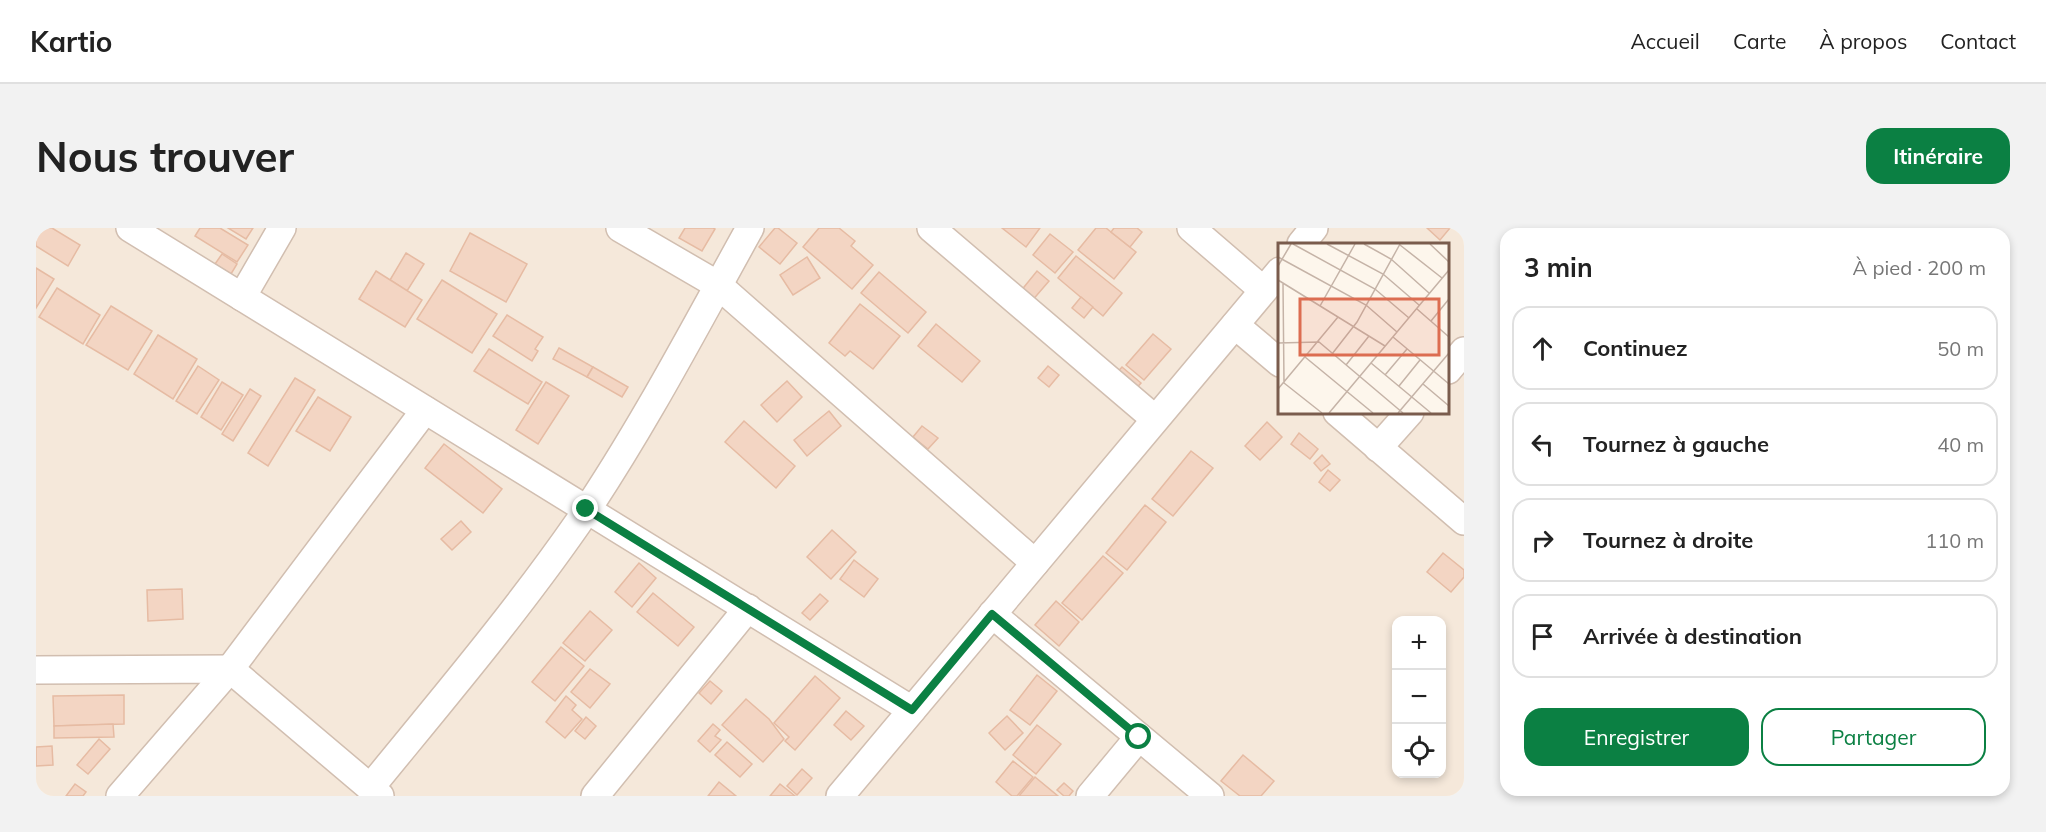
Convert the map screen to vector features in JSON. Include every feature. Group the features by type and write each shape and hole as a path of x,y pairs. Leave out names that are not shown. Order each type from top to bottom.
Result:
{"street":[{"path":"130,228 912,710"},
{"path":"242,297 282,228"},
{"path":"620,228 718,285 1035,563"},
{"path":"36,670 230,669 375,792 517,605 586,509 620,456 750,228"},
{"path":"931,228 1155,419"},
{"path":"840,796 1271,281 1191,228"},
{"path":"1302,243 1314,228"},
{"path":"1235,325 1278,361"},
{"path":"1449,369 1464,351"},
{"path":"120,796 230,669 425,410"},
{"path":"1339,414 1464,521"},
{"path":"1378,448 1408,414"},
{"path":"595,796 748,608"},
{"path":"992,614 1210,796"},
{"path":"1090,796 1139,737"}],"shaded area":[{"path":"36,228 1464,228 1464,796 36,796"}],"building":[{"path":"36,228 52,228 80,245 68,266 36,246"},
{"path":"200,228 220,228 248,245 237,262 195,236"},
{"path":"228,228 253,228 246,239"},
{"path":"685,228 715,229 702,251 679,238"},
{"path":"775,228 797,243 780,264 759,247"},
{"path":"819,228 839,228 855,241 851,246 873,265 852,289 803,247"},
{"path":"1002,228 1040,228 1026,247"},
{"path":"1096,228 1106,228 1136,252 1114,279 1078,250"},
{"path":"1114,228 1137,228 1142,232 1130,247 1111,232"},
{"path":"1427,228 1450,228 1440,240"},
{"path":"470,233 527,264 506,302 450,271"},
{"path":"1050,234 1073,252 1055,273 1033,255"},
{"path":"406,253 424,264 407,291 390,280"},
{"path":"222,254 237,264 231,274 215,264"},
{"path":"1076,256 1122,293 1103,316 1058,278"},
{"path":"807,257 820,278 793,295 780,275"},
{"path":"36,268 54,279 36,308"},
{"path":"376,271 422,300 405,327 359,299"},
{"path":"1037,271 1049,281 1031,302 1020,292"},
{"path":"879,272 926,312 908,333 861,293"},
{"path":"442,280 497,314 472,353 417,319"},
{"path":"57,288 100,315 83,344 39,317"},
{"path":"1081,297 1093,307 1084,318 1072,308"},
{"path":"860,304 900,336 873,369 850,351 845,356 829,343"},
{"path":"111,306 152,331 128,370 86,345"},
{"path":"507,315 543,337 535,349 538,351 532,361 493,336"},
{"path":"936,324 980,361 962,382 918,346"},
{"path":"1153,334 1171,349 1144,380 1126,365"},
{"path":"158,335 197,359 173,399 134,374"},
{"path":"559,348 593,367 587,377 553,359"},
{"path":"489,349 542,382 528,404 474,371"},
{"path":"198,366 219,380 197,414 176,401"},
{"path":"1048,366 1059,375 1049,387 1038,378"},
{"path":"593,367 628,387 622,397 587,377"},
{"path":"1122,367 1141,383 1133,392 1114,376"},
{"path":"295,378 315,390 268,466 248,453"},
{"path":"787,381 802,397 777,422 761,405"},
{"path":"222,382 243,395 221,430 201,417"},
{"path":"546,382 569,396 538,444 516,430"},
{"path":"250,389 261,396 233,441 222,434"},
{"path":"318,397 351,417 330,451 296,431"},
{"path":"829,411 841,426 807,456 794,440"},
{"path":"744,421 795,466 776,488 725,442"},
{"path":"1267,422 1282,437 1260,460 1245,446"},
{"path":"922,426 938,438 928,449 913,437"},
{"path":"1299,433 1318,449 1310,459 1291,444"},
{"path":"444,444 502,489 483,513 425,468"},
{"path":"1191,451 1213,468 1173,516 1152,499"},
{"path":"1322,455 1330,464 1321,471 1314,463"},
{"path":"1328,470 1340,480 1330,491 1319,482"},
{"path":"1145,505 1166,522 1127,570 1106,553"},
{"path":"461,521 471,532 452,550 441,539"},
{"path":"832,530 856,552 831,579 807,557"},
{"path":"1443,553 1464,570 1464,577 1451,592 1427,572"},
{"path":"1103,556 1123,573 1082,620 1062,603"},
{"path":"854,560 878,579 864,597 840,579"},
{"path":"639,563 656,578 632,607 615,592"},
{"path":"182,589 183,619 148,621 147,590"},
{"path":"653,593 694,627 678,646 637,612"},
{"path":"820,594 828,601 810,620 802,613"},
{"path":"1056,601 1079,622 1059,646 1035,625"},
{"path":"590,611 612,630 585,661 563,643"},
{"path":"561,647 584,666 555,701 532,682"},
{"path":"590,669 610,684 590,708 571,692"},
{"path":"1037,675 1057,691 1030,725 1010,710"},
{"path":"815,676 840,698 795,750 785,741 789,737 774,723"},
{"path":"710,681 722,691 711,704 699,693"},
{"path":"124,695 124,724 54,726 53,696"},
{"path":"566,696 576,705 572,710 582,719 565,738 546,722"},
{"path":"746,699 769,719 784,739 763,762 722,725"},
{"path":"846,711 864,726 851,740 834,725"},
{"path":"1007,716 1023,733 1005,750 989,733"},
{"path":"586,717 596,726 585,739 575,731"},
{"path":"113,724 114,737 54,738 54,726"},
{"path":"713,724 720,730 715,736 721,740 710,752 698,741"},
{"path":"1037,725 1061,744 1036,774 1013,755"},
{"path":"99,739 110,749 88,774 77,765"},
{"path":"727,742 752,764 740,777 715,755"},
{"path":"52,746 53,765 36,766 36,747"},
{"path":"1243,755 1274,781 1261,796 1240,796 1221,781"},
{"path":"1013,761 1033,777 1017,796 1012,796 996,782"},
{"path":"802,769 812,778 797,795 787,786"},
{"path":"1035,777 1058,796 1019,796"},
{"path":"719,782 736,796 708,796"},
{"path":"1064,783 1073,791 1069,796 1064,796 1057,790"},
{"path":"75,784 86,792 83,796 66,796"},
{"path":"780,784 795,796 770,796"}],"route":[{"path":"586,509 912,710 992,614 1139,737"}]}
